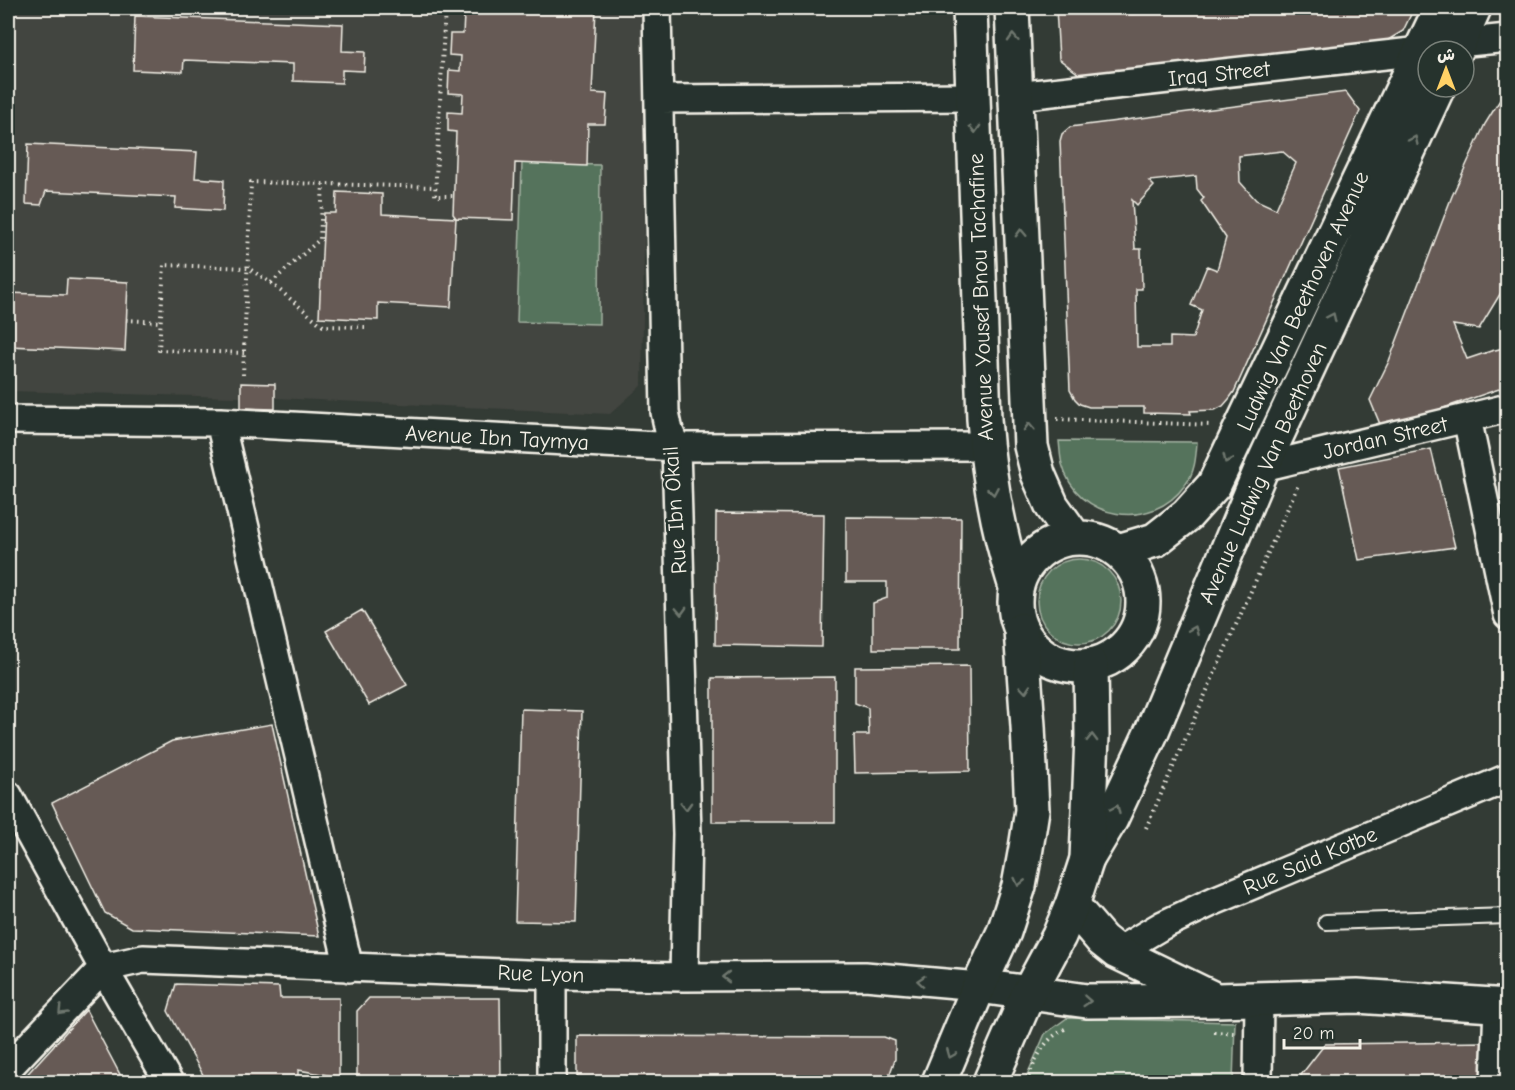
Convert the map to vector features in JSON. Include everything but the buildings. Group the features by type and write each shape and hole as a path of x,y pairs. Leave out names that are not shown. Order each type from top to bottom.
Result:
{"main road":[{"name":"Avenue Yousef Bnou Tachafine","path":"970,8 986,446 1004,549 1015,584"},
{"name":"Avenue Yousef Bnou Tachafine","path":"1012,8 1030,446 1038,474 1052,506 1075,538"},
{"name":"Ludwig Van Beethoven Avenue","path":"1427,39 1442,8"},
{"path":"1460,39 1474,8"},
{"name":"Ludwig Van Beethoven Avenue","path":"1118,551 1155,540 1187,515 1214,485 1416,62"},
{"name":"Avenue Ludwig Van Beethoven","path":"990,1083 1029,992 1059,936 1087,859 1112,819 1152,731 1262,467 1432,99"},
{"path":"939,1083 1004,932 1019,886 1032,810 1028,726 1020,630 1015,613 1015,584 1028,562 1041,550 1057,542 1075,538 1090,538 1105,543 1118,551 1133,566 1141,586 1143,607 1138,627 1127,645 1111,658 1091,665 1070,666 1050,660 1038,652 1020,630"},
{"name":"Avenue Ludwig Van Beethoven","path":"1087,859 1092,736 1091,665"},
{"path":"1072,905 1102,940 1117,952 1214,1016"},
{"path":"979,986 1214,1016 1258,998 1357,996 1503,1006"}],"street":[{"name":"Rue Ibn Okail","path":"657,8 665,412 669,431 676,447 687,834 684,977"},
{"path":"1476,44 1508,38"},
{"name":"Iraq Street","path":"1016,96 1416,52"},
{"path":"659,99 974,97"},
{"name":"Jordan Street","path":"1262,467 1508,408"},
{"path":"1467,418 1508,615"},
{"name":"Avenue Ibn Taymya","path":"8,420 220,422 676,447 986,446"},
{"path":"220,422 349,968"},
{"name":"Rue Said Kotbe","path":"1117,952 1163,925 1214,901 1508,778"},
{"path":"8,795 169,1083"},
{"name":"Rue Lyon","path":"103,968 143,960 552,975 864,976 979,986"},
{"path":"8,1068 103,968"},
{"path":"552,975 552,1083"},
{"path":"1258,998 1258,1083"},
{"path":"1495,1083 1503,1006"}],"lane":[{"path":"1326,922 1508,916"}],"path":[{"path":"445,8 435,196 453,196"},
{"path":"243,375 251,182 435,187"},
{"path":"271,283 320,239 323,184"},
{"path":"244,353 159,350 164,265 248,268 271,283 323,326 368,327"},
{"path":"126,321 160,322"},
{"path":"1029,418 1243,426"},
{"path":"1146,828 1299,484 1301,458"},
{"path":"1214,1016 1258,1035"},
{"path":"1026,1083 1041,1049 1060,1031 1075,1025"}],"shaded area":[{"path":"12,8 643,8 647,52 642,385 610,414 275,398 8,391 8,18"}],"green space":[{"path":"522,163 600,165 599,324 517,322"},
{"path":"1059,441 1197,442 1193,470 1185,485 1171,500 1154,510 1136,514 1117,514 1099,508 1083,498 1070,483 1062,464"},
{"path":"1079,559 1102,566 1114,578 1121,601 1114,624 1102,636 1079,643 1056,636 1044,624 1037,601 1044,578 1056,566"},
{"path":"1067,1018 1235,1022 1233,1082 1024,1082 1045,1034"}]}
